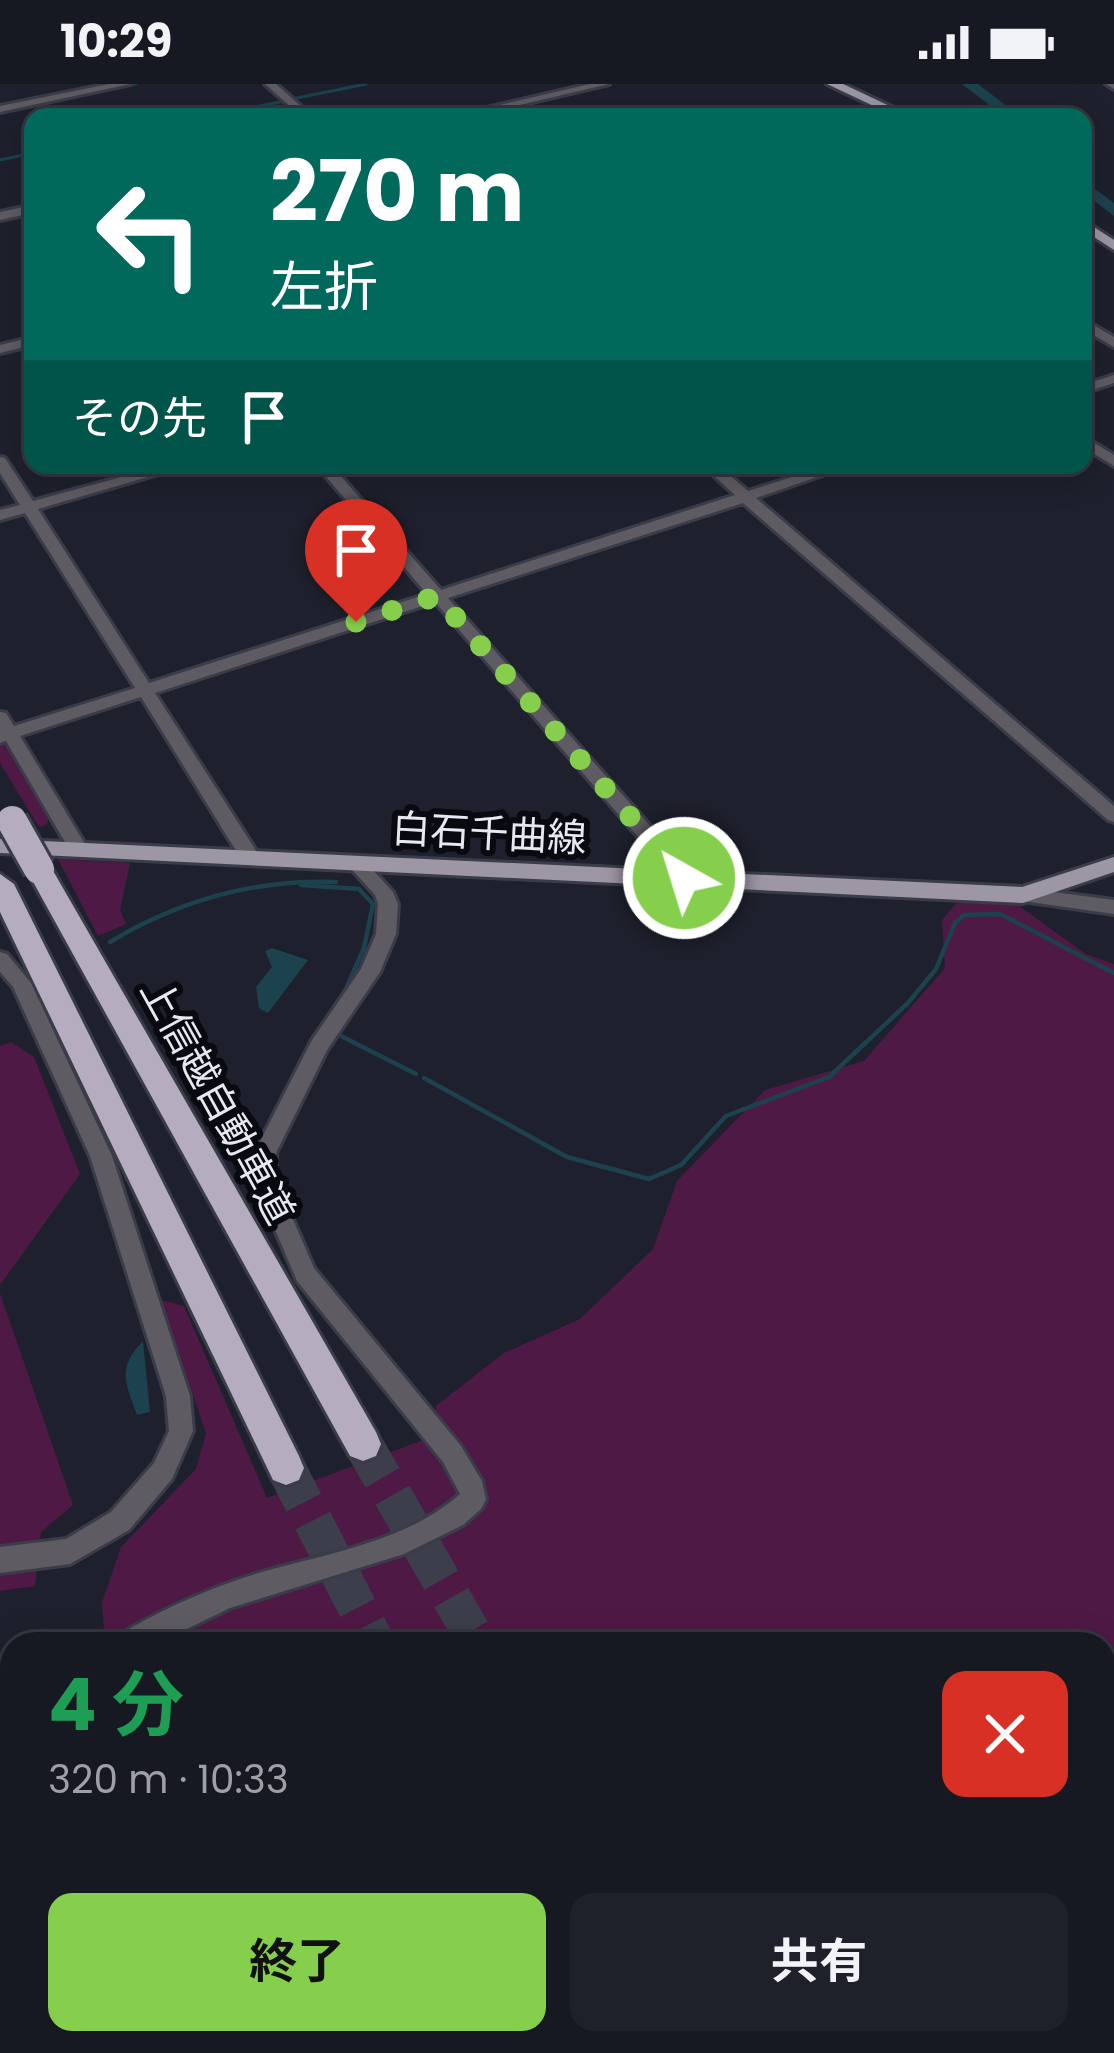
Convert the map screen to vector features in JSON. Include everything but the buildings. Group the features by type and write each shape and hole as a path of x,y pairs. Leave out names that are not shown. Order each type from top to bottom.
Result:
{"highway":[{"name":"上信越自動車道","path":"4,822 39,868 363,1444"},
{"path":"0,884 286,1468"}],"main road":[{"path":"833,84 887,108"},
{"name":"白石千曲線","path":"4,822 79,849 1023,895 1114,864"}],"street":[{"path":"0,109 27,98 52,104 125,84"},
{"path":"270,84 298,108"},
{"path":"494,108 604,84"},
{"path":"0,461 250,857"},
{"path":"0,515 149,474"},
{"path":"331,474 684,878"},
{"path":"719,474 1114,816"},
{"path":"79,849 3,729 146,690 817,474"},
{"path":"150,1632 232,1594 410,1538 449,1520 473,1498 452,1454 305,1274 266,1180 265,1153 320,1046 370,972 386,934 388,904 356,862"},
{"path":"1023,895 1114,907"},
{"path":"0,959 21,982 101,1156 178,1396 181,1431 163,1472 120,1521 70,1552 0,1559"}],"shaded area":[{"path":"0,744 13,749 52,812 47,824 39,827 0,763"},
{"path":"58,859 130,863 120,910 126,924 98,936"},
{"path":"960,899 1016,904 1086,954 1114,964 1114,1632 104,1632 102,1602 121,1547 196,1469 206,1433 161,1300 184,1306 267,1498 426,1439 437,1405 504,1353 580,1319 653,1249 677,1181 765,1090 864,1061 945,968 942,920"},
{"path":"11,1042 34,1057 80,1174 0,1285 0,1046"},
{"path":"0,1293 73,1505 41,1532 35,1586 0,1591"}],"water":[{"path":"272,948 308,960 268,1013 259,1008 256,987 272,967 265,951"},
{"path":"143,1341 150,1412 137,1415 126,1376 129,1359"}],"waterway":[{"path":"90,93 136,84"},
{"path":"265,84 275,93"},
{"path":"292,99 366,84"},
{"path":"969,84 1002,108"},
{"path":"250,108 284,101"},
{"path":"0,160 24,155"},
{"path":"1092,192 1114,211"},
{"path":"110,942 163,914 218,895 276,884 336,882"},
{"path":"301,885 359,889 373,904 364,948 341,1000"},
{"path":"424,1078 567,1157 649,1179 681,1165 726,1116 829,1077 908,1003 936,969 955,923 964,915 1000,914 1114,973"},
{"path":"337,1034 416,1074"}],"tunnel":[{"path":"363,1444 471,1632"},
{"path":"286,1468 370,1632"}],"route":[{"path":"356,622 437,596 684,878"}]}
